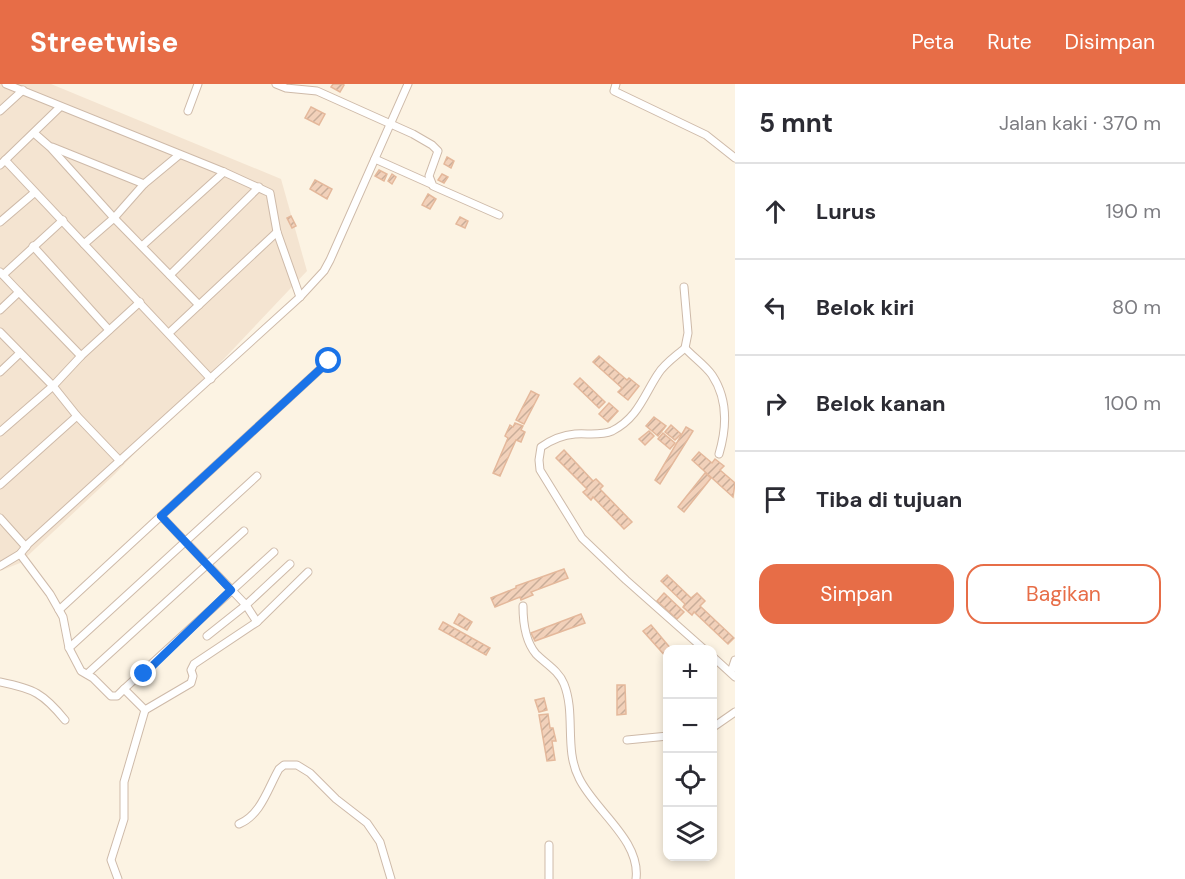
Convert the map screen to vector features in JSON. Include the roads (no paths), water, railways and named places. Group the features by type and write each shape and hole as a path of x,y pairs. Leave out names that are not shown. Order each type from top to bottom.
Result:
{"street":[{"path":"6,84 224,172 271,195 277,232 300,297"},
{"path":"188,111 198,84"},
{"path":"276,84 286,88 317,91 413,134 438,150 429,176 431,184"},
{"path":"0,566 20,555 26,547 300,297 324,271 408,84"},
{"path":"616,84 614,91 706,135 735,158"},
{"path":"0,111 23,90"},
{"path":"60,107 3,162 63,220 211,379"},
{"path":"34,133 50,147 114,218 199,305"},
{"path":"50,147 144,184"},
{"path":"84,244 114,218 144,184 179,155"},
{"path":"375,159 500,215"},
{"path":"141,246 224,172"},
{"path":"170,275 259,188"},
{"path":"0,222 34,193"},
{"path":"63,220 1,273 81,356"},
{"path":"169,333 277,232"},
{"path":"33,246 109,330"},
{"path":"684,287 688,333 685,348 658,373 642,404 611,431 557,438 541,447 539,460 545,481 582,538 634,588 699,645"},
{"path":"0,310 20,292"},
{"path":"0,432 53,386 81,356 140,302"},
{"path":"0,332 53,386 77,416 120,461"},
{"path":"685,348 711,373 719,389 725,422 719,454"},
{"path":"0,372 20,353"},
{"path":"59,610 329,361"},
{"path":"0,485 77,416"},
{"path":"69,648 257,476"},
{"path":"161,516 246,605 257,622"},
{"path":"0,518 26,547"},
{"path":"87,674 244,531"},
{"path":"20,555 63,617 69,648 81,671 111,696 117,696 144,674 274,552"},
{"path":"207,636 246,605 290,564"},
{"path":"118,879 111,860 124,819 124,782 145,710 189,684 193,680 191,670 194,664 257,622 308,572"},
{"path":"523,606 526,633 535,652 563,681 568,695 573,765 585,789 626,842 638,869 636,879"},
{"path":"717,660 733,674"},
{"path":"733,674 735,660"},
{"path":"0,682 38,693 49,700 65,720"},
{"path":"124,689 145,710"},
{"path":"717,725 735,712"},
{"path":"627,740 663,736"},
{"path":"239,824 248,820 256,811 279,769 284,765 297,765 367,823 380,842 391,879"},
{"path":"549,844 549,879"}]}
